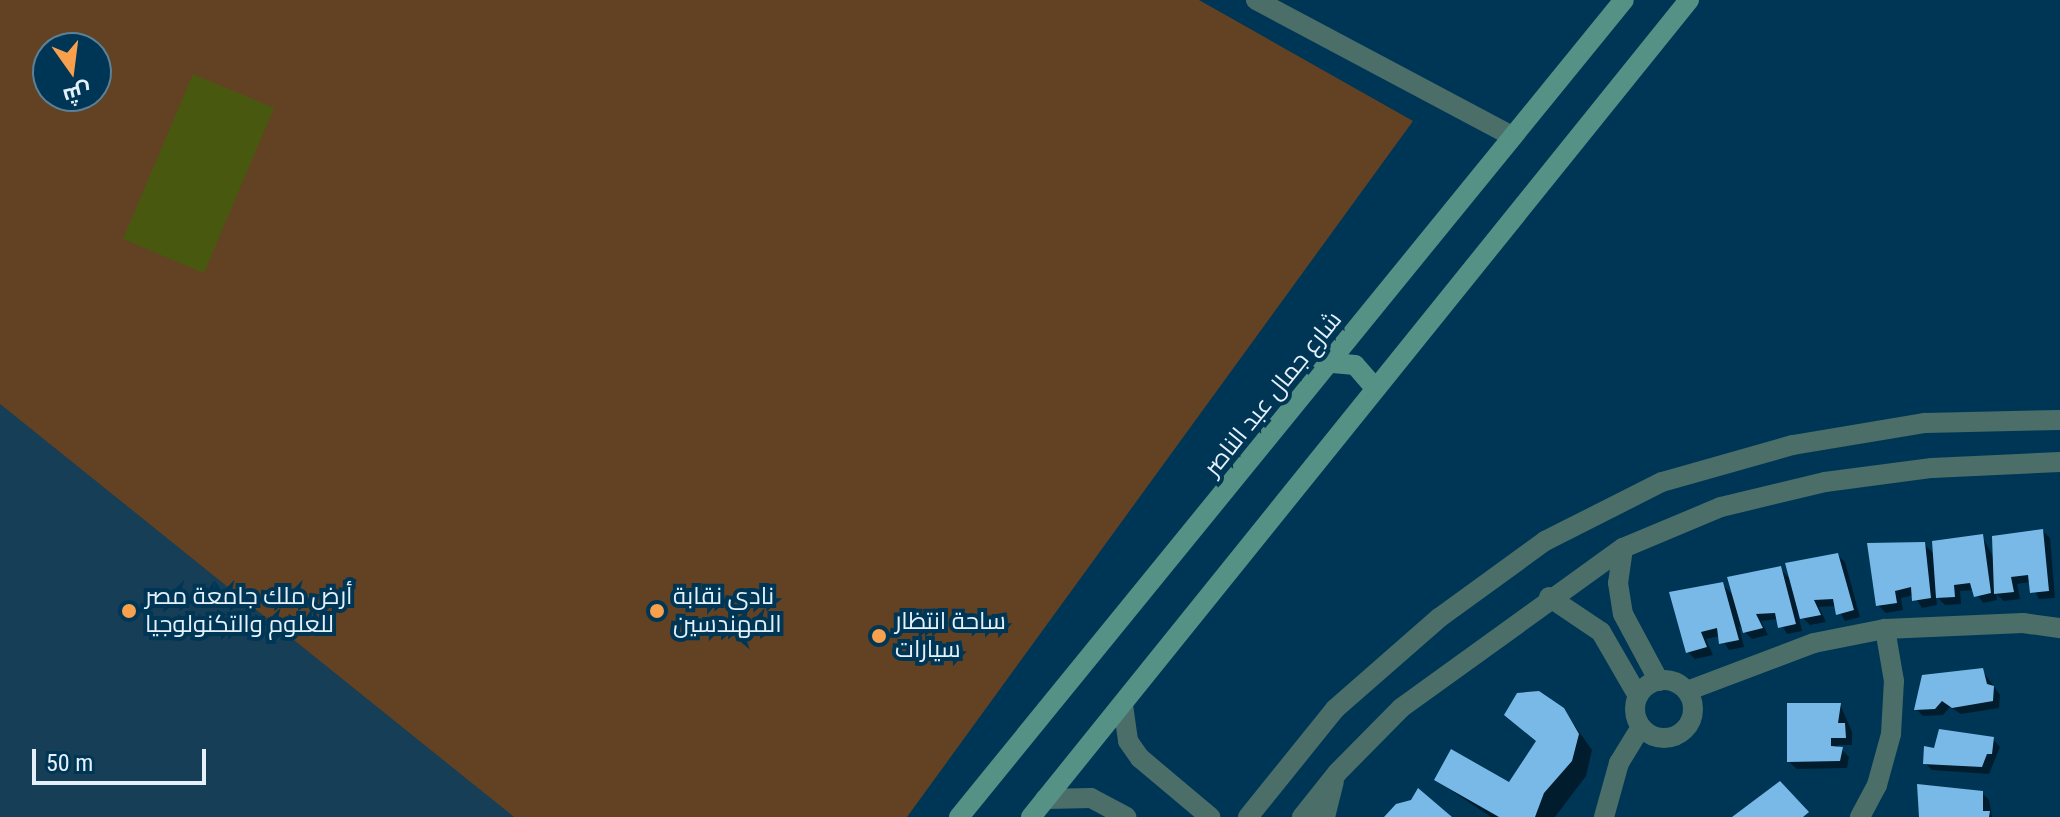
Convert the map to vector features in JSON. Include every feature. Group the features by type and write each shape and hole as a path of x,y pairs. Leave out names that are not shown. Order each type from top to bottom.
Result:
{"main road":[{"name":"شارع جمال عبد الناصر","path":"959,817 1333,363 1624,0"},
{"path":"1031,817 1374,387 1689,0"},
{"path":"1333,363 1355,365 1374,387"}],"street":[{"path":"1256,0 1512,136"},
{"path":"1248,817 1335,709 1439,618 1545,541 1662,482 1793,445 1925,423 2060,420"},
{"path":"1302,817 1337,773 1401,708 1549,597 1623,548 1721,507 1825,482 1932,468 2060,462"},
{"path":"1623,548 1618,583 1623,614 1659,681 1687,691 1801,647 1885,629 2023,623 2060,628"},
{"path":"1549,597 1601,632 1638,696 1641,727 1619,763 1604,817"},
{"path":"1860,817 1877,785 1891,734 1894,681 1885,629"},
{"path":"1638,696 1659,681"},
{"path":"1641,727 1660,738 1682,732 1693,713 1687,691"},
{"path":"1123,705 1128,741 1140,758 1210,817"},
{"path":"1325,817 1337,773"},
{"path":"1045,799 1091,798 1126,817"}],"shaded area":[{"name":"نادى نقابة المهندسين","path":"0,0 1199,0 1413,121 907,817 514,817 0,404"},
{"path":"193,74 274,108 204,273 123,239"},
{"name":"أرض ملك جامعة مصر للعلوم والتكنولوجيا","path":"0,404 514,817 0,817"}],"building":[{"path":"2043,529 2049,591 2030,593 2028,575 2011,577 2014,592 1994,594 1992,536"},
{"path":"1983,534 1991,593 1974,597 1970,583 1954,585 1955,597 1936,598 1932,541"},
{"path":"1925,542 1931,598 1912,601 1911,587 1895,591 1897,603 1876,606 1867,543"},
{"path":"1838,553 1854,610 1836,615 1833,599 1814,600 1821,615 1800,619 1785,563"},
{"path":"1781,566 1796,624 1778,628 1775,613 1756,614 1763,628 1743,633 1727,577"},
{"path":"1723,582 1739,640 1719,644 1717,628 1701,632 1707,647 1686,653 1669,592"},
{"path":"1983,668 1987,684 1994,686 1993,701 1952,708 1942,701 1935,709 1914,710 1922,675"},
{"path":"1539,691 1564,708 1579,734 1572,761 1544,793 1535,817 1499,817 1434,780 1451,749 1509,782 1536,741 1504,715 1517,693"},
{"path":"1787,703 1841,703 1838,723 1845,723 1846,738 1831,738 1831,746 1843,747 1840,761 1787,762"},
{"path":"1939,729 1994,737 1992,754 1987,754 1982,767 1923,764 1924,746 1934,748"},
{"path":"1780,781 1809,812 1803,817 1732,817"},
{"path":"1917,784 1983,791 1983,811 1990,811 1989,817 1919,817"},
{"path":"1418,788 1452,817 1384,817 1396,804 1411,800"}],"place":[{"name":"أرض ملك جامعة مصر للعلوم والتكنولوجيا","path":"129,611"},
{"name":"نادى نقابة المهندسين","path":"657,611"},
{"name":"ساحة انتظار سيارات","path":"879,636"}]}
